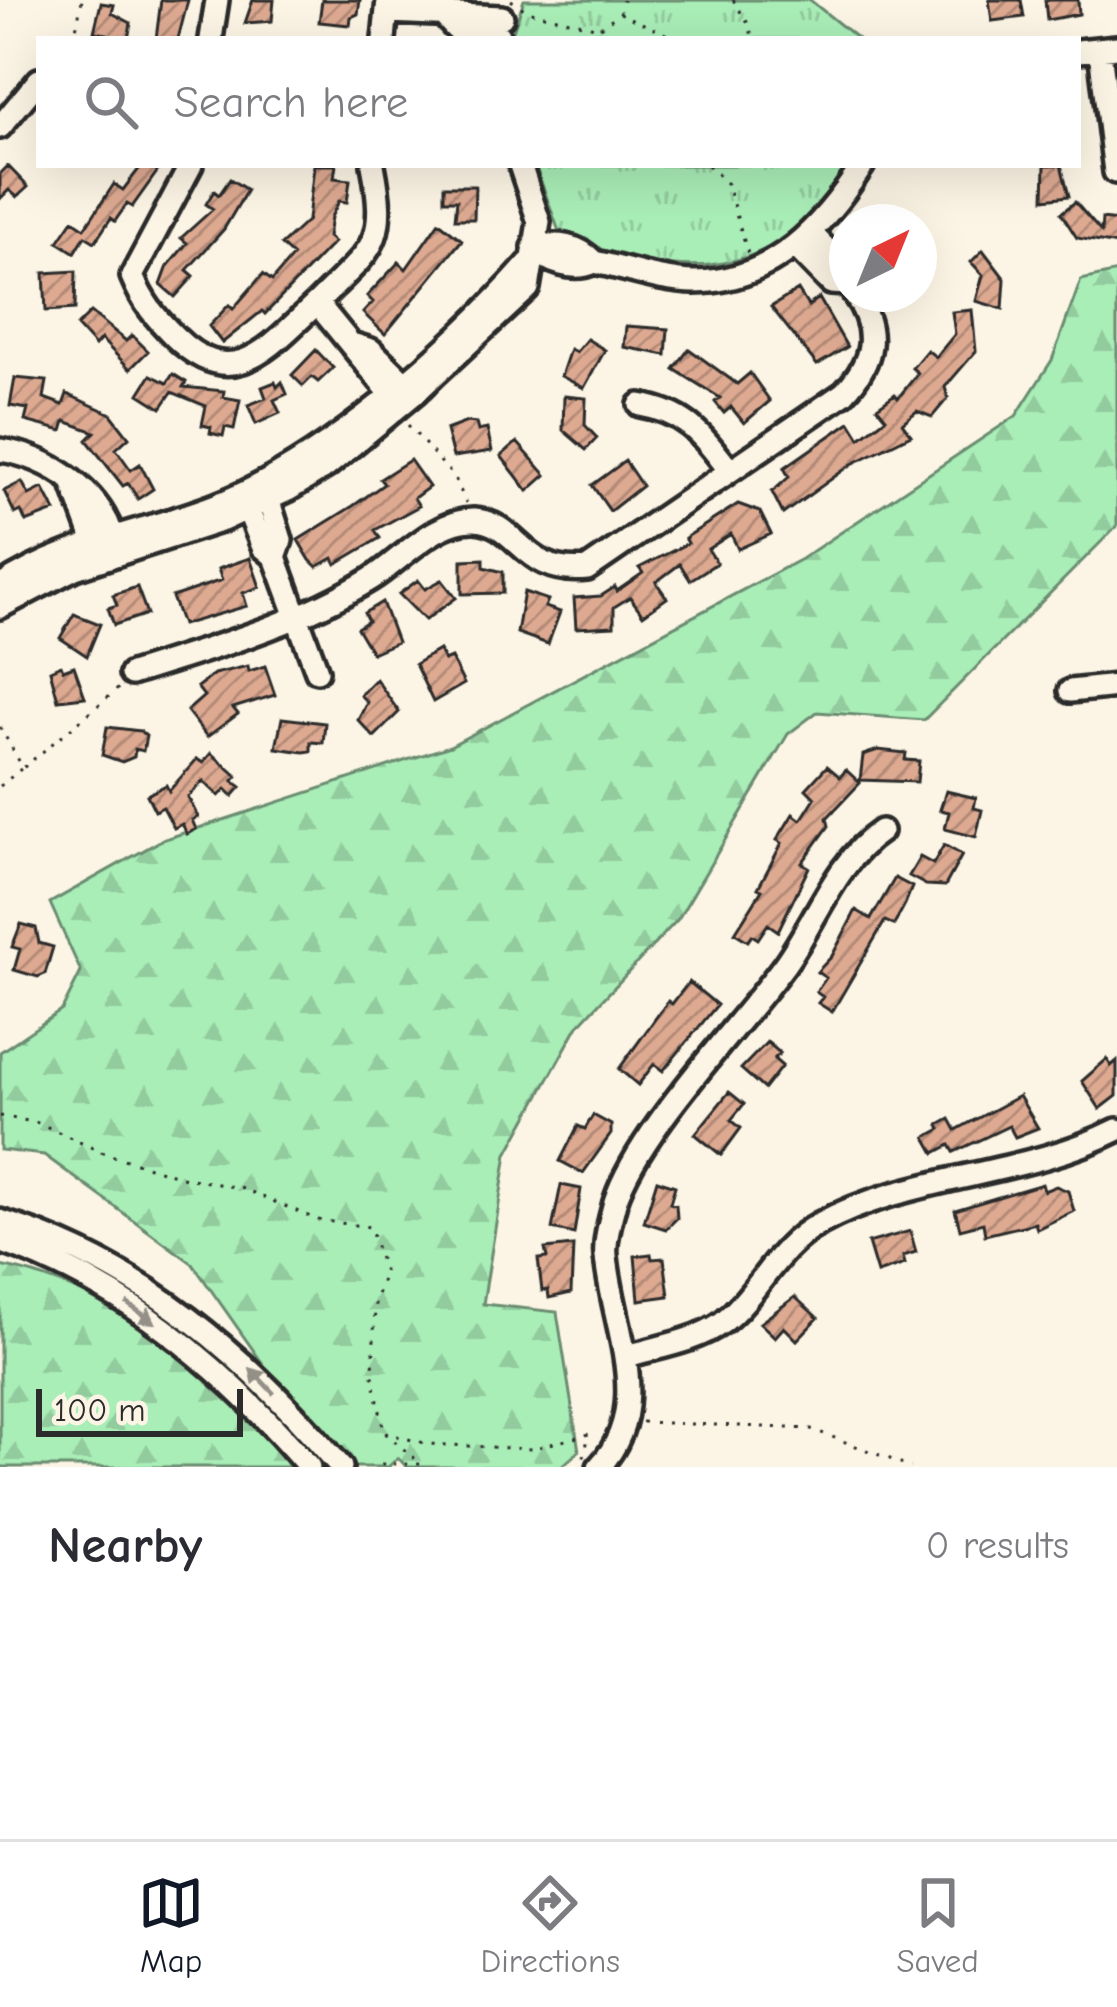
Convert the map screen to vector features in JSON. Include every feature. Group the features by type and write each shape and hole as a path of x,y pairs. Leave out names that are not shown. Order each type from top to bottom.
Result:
{"street":[{"path":"211,36 217,0"},
{"path":"384,36 389,6 444,16 456,29 504,18"},
{"path":"1098,49 1115,172"},
{"path":"0,127 36,84"},
{"path":"189,168 133,276 144,305 191,353 216,365 239,364 261,354 376,244 382,211 374,168"},
{"path":"0,587 327,466 401,396 512,309 528,288 539,222 521,168"},
{"path":"531,255 554,243 584,251 594,262 693,282 752,270 804,241 861,168"},
{"path":"804,241 829,257"},
{"path":"316,303 356,345 371,350 401,396"},
{"path":"131,674 298,620 374,577 442,529 474,520 499,530 536,562 562,572 587,569 844,393 864,372 872,345 866,312"},
{"path":"640,405 691,420 730,471"},
{"path":"0,450 30,454 62,471 74,487 90,495 106,548"},
{"path":"255,496 263,547 274,557 317,671"},
{"path":"0,607 106,548"},
{"path":"1070,691 1117,686"},
{"path":"599,1467 611,1454 628,1404 628,1356 605,1252 616,1199 642,1150 785,964 847,862 881,831"},
{"path":"628,1356 723,1322 783,1248 820,1223 872,1204 1075,1151 1117,1130"},
{"path":"0,1221 174,1302 251,1369 341,1467"},
{"path":"0,1241 91,1278 192,1349 309,1467"}],"path":[{"path":"75,36 82,0"},
{"path":"504,18 527,11 598,28 620,13 623,0"},
{"path":"733,0 751,36"},
{"path":"620,13 670,36"},
{"path":"598,28 599,36"},
{"path":"711,168 728,184 752,270"},
{"path":"401,396 455,478 474,520"},
{"path":"0,786 108,701 131,674"},
{"path":"0,727 23,768"},
{"path":"0,1116 39,1123 101,1152 181,1177 244,1190 318,1220 370,1227 384,1272 374,1302 373,1375 384,1432 421,1464 380,1464 383,1467"},
{"path":"622,1421 811,1429 911,1467"},
{"path":"384,1432 428,1444 532,1449 589,1434 580,1463 583,1467"}],"green space":[{"path":"524,0 810,0 854,36 511,36"},
{"path":"536,168 850,168 791,233 759,252 724,263 648,262 561,237"},
{"path":"1117,272 1117,526 924,720 817,712 788,734 678,919 577,1027 507,1154 483,1304 557,1312 579,1451 561,1467 407,1467 398,1458 388,1467 350,1467 275,1381 192,1263 44,1155 0,1150 0,1052 62,1010 81,972 50,903 162,840 450,746 801,559 1016,416 1052,360 1081,280"},
{"path":"0,1266 84,1293 162,1340 231,1400 290,1467 0,1467"}],"building":[{"path":"161,0 188,0 179,36 156,36"},
{"path":"253,0 274,0 272,21 245,23"},
{"path":"322,0 360,0 358,14 351,17 350,25 319,22"},
{"path":"989,0 1021,0 1024,17 992,21"},
{"path":"1045,0 1078,0 1079,14 1047,20"},
{"path":"101,3 114,5 112,13 131,23 129,36 94,32"},
{"path":"8,166 28,187 17,197 9,190 0,199 0,174"},
{"path":"140,168 160,168 132,207 127,204 115,221 111,218 95,242 85,236 75,253 58,242 73,220 85,228 114,184 123,190"},
{"path":"314,168 336,168 334,178 350,180 347,202 339,201 331,217 328,237 334,242 265,314 262,311 222,343 209,326 229,305 233,309 263,274 272,281 293,256 281,245 308,220"},
{"path":"1045,168 1062,168 1069,196 1044,199"},
{"path":"230,179 247,190 224,229 187,270 194,276 175,297 161,285 168,266 187,243 181,238 213,209 206,204"},
{"path":"444,186 475,186 474,219 455,219 457,200 444,200"},
{"path":"1075,202 1101,232 1102,219 1117,221 1117,245 1077,238 1061,213"},
{"path":"439,222 462,240 385,334 363,313 373,302 367,296 399,262 406,269"},
{"path":"983,250 1005,279 1003,309 976,301 983,275 971,262"},
{"path":"76,271 75,309 46,311 44,273"},
{"path":"798,290 808,306 819,298 847,347 817,365 771,307"},
{"path":"972,310 976,351 945,387 948,398 932,417 917,411 902,423 911,435 852,464 783,514 772,492 789,477 784,468 850,422 860,438 886,418 877,407 895,394 898,398 918,373 912,368 927,350 936,357 955,334 952,312"},
{"path":"91,312 126,341 132,335 148,351 130,369 101,339 95,346 77,326"},
{"path":"626,326 668,329 666,355 624,347"},
{"path":"587,339 605,350 584,388 561,376 570,349 576,352"},
{"path":"689,349 737,384 750,373 770,401 744,423 731,407 724,413 715,402 720,398 674,369"},
{"path":"316,350 333,368 318,382 312,377 303,386 292,375"},
{"path":"173,374 186,382 183,387 224,391 223,397 240,400 234,429 225,427 223,436 210,433 211,427 202,425 206,406 172,392 161,408 139,394 151,375 167,383"},
{"path":"15,378 47,381 44,398 63,405 67,394 111,414 129,437 116,449 131,470 140,464 153,489 138,499 128,483 123,486 87,440 95,432 65,421 62,431 25,421 28,409 10,406"},
{"path":"275,382 277,387 282,382 287,394 274,400 280,413 256,424 248,405 266,398 262,387"},
{"path":"564,396 586,398 585,425 597,438 586,450 563,430"},
{"path":"476,423 478,431 487,429 492,451 453,457 446,430"},
{"path":"517,442 546,475 528,491 501,456"},
{"path":"410,460 429,487 414,498 419,506 375,530 380,538 336,564 333,558 317,567 298,540 384,484 380,479"},
{"path":"625,461 642,486 610,511 592,485"},
{"path":"22,482 29,495 43,488 55,511 26,522 21,511 15,514 4,491"},
{"path":"738,504 760,512 771,534 738,549 731,534 708,549 717,563 690,580 680,564 656,582 667,598 643,615 630,597 614,607 614,626 576,628 574,598 601,596 615,587 617,591 643,573 639,568 688,543 685,538"},
{"path":"250,558 260,587 243,593 247,606 182,625 172,597 222,580 218,569"},
{"path":"484,559 484,567 503,572 503,593 462,594 462,560"},
{"path":"418,580 425,589 442,580 456,598 425,620 399,594"},
{"path":"137,587 147,614 114,625 108,608 117,605 113,595"},
{"path":"524,592 548,600 545,607 560,612 548,644 517,633"},
{"path":"382,602 397,642 372,653 357,628 368,621 364,613"},
{"path":"74,614 100,624 87,656 60,638"},
{"path":"439,650 444,661 451,658 464,684 433,702 415,664"},
{"path":"61,665 63,670 74,666 85,697 58,700 50,670"},
{"path":"248,666 249,671 265,666 275,695 233,708 238,714 207,737 187,711 204,696 197,687 214,674"},
{"path":"376,679 399,712 374,737 358,720 367,702 360,695"},
{"path":"282,718 325,723 323,743 311,742 311,751 304,752 276,748"},
{"path":"107,727 140,731 146,736 143,751 135,749 134,757 122,762 102,755"},
{"path":"878,750 906,753 905,760 919,761 917,782 860,780 863,755"},
{"path":"211,753 237,776 233,781 241,787 233,796 226,789 219,796 203,781 188,797 198,817 192,820 196,829 187,834 182,824 174,828 163,807 155,811 147,795 166,785 169,791 197,759 203,763"},
{"path":"827,766 840,777 846,770 860,783 827,818 829,826 802,863 809,867 778,931 768,924 758,939 752,935 748,941 735,933 762,890 758,888 782,843 777,840 793,814 801,820 815,798 806,789"},
{"path":"946,791 976,798 974,808 982,810 976,837 945,829 949,812 940,810"},
{"path":"944,845 962,855 945,886 926,885 909,876 920,857 933,864"},
{"path":"895,878 912,887 905,904 894,925 885,921 832,1012 818,1003 823,997 816,992 826,978 817,972 832,956 856,910 871,919"},
{"path":"21,924 36,928 39,943 53,947 45,974 38,977 14,970 20,949 12,947"},
{"path":"689,982 717,1005 663,1071 654,1064 638,1085 619,1069 668,1001 672,1004"},
{"path":"767,1042 780,1053 774,1059 782,1066 764,1089 741,1069"},
{"path":"1107,1059 1111,1066 1117,1061 1117,1096 1100,1109 1082,1081"},
{"path":"729,1092 744,1104 731,1120 741,1128 721,1155 695,1134"},
{"path":"1019,1096 1038,1128 1015,1137 1009,1126 954,1152 950,1145 935,1153 926,1137 950,1119 956,1130"},
{"path":"593,1115 611,1125 611,1134 583,1173 560,1161 578,1126 585,1129"},
{"path":"657,1180 675,1186 670,1203 676,1205 677,1218 666,1229 644,1222"},
{"path":"1042,1184 1044,1191 1056,1186 1068,1191 1074,1211 1037,1229 1035,1223 985,1235 983,1223 960,1229 955,1210"},
{"path":"561,1185 581,1189 574,1234 552,1229"},
{"path":"910,1231 916,1252 903,1256 905,1264 877,1273 868,1243"},
{"path":"573,1246 571,1293 549,1298 548,1290 542,1291 538,1259 547,1258 545,1249"},
{"path":"651,1254 652,1259 664,1258 669,1296 639,1300 635,1256"},
{"path":"795,1297 818,1318 797,1340 784,1327 775,1337 760,1323"}]}
